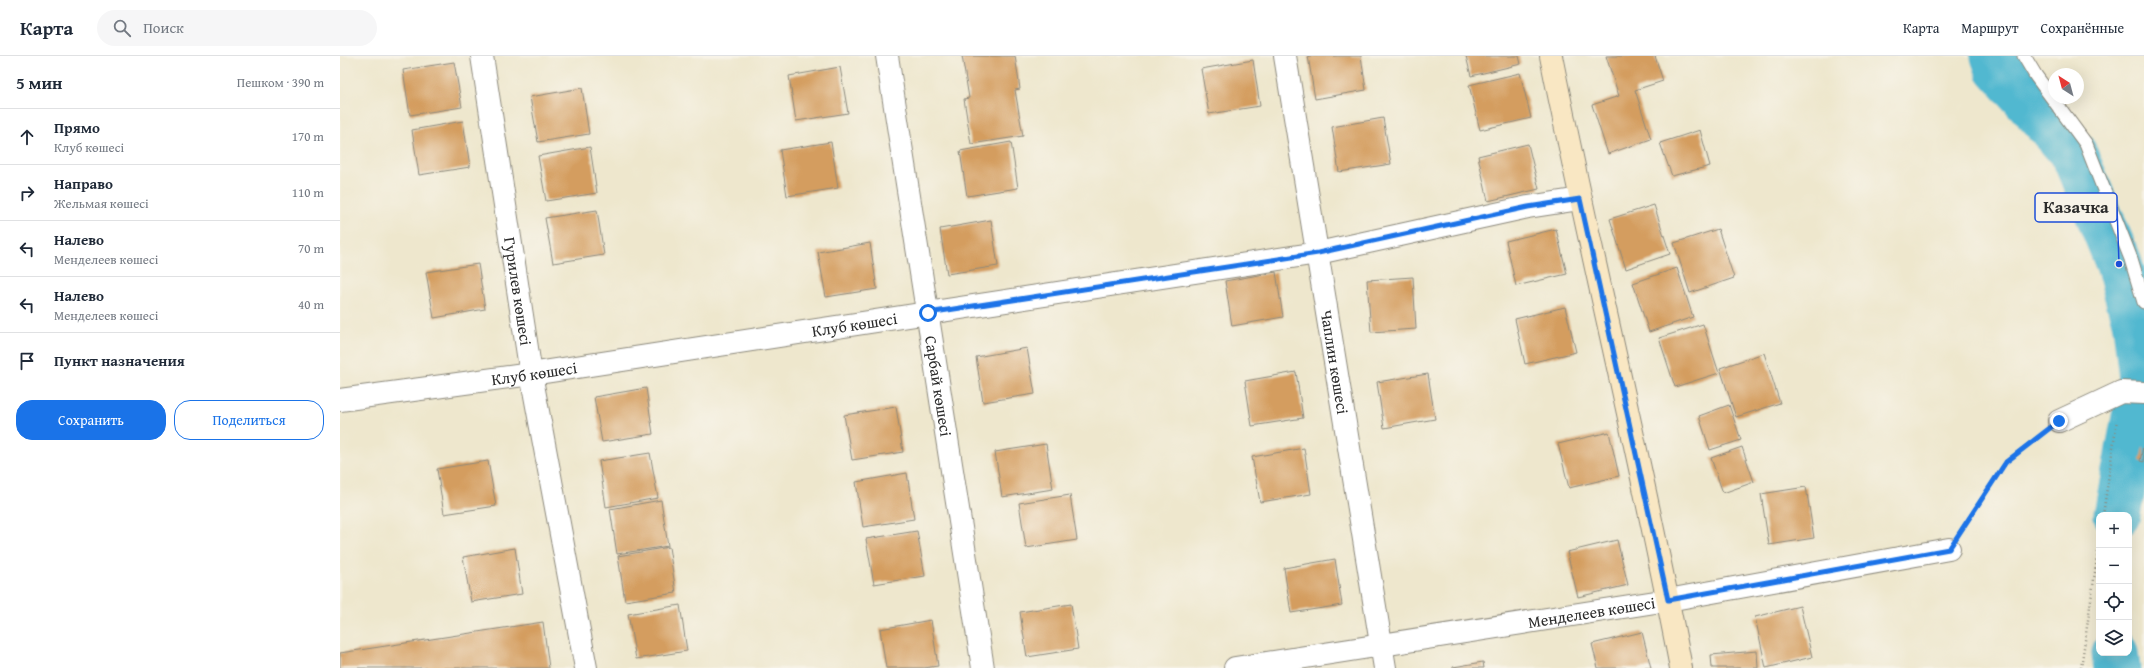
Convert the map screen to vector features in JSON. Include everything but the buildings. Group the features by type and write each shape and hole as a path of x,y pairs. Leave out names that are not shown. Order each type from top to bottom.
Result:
{"street":[{"name":"Гурилев көшесі","path":"482,56 531,374 586,668"},
{"name":"Сарбай көшесі","path":"887,56 983,668"},
{"name":"Чаплин көшесі","path":"1285,56 1385,668"},
{"path":"1552,56 1580,199 1668,600 1681,668"},
{"name":"Клуб көшесі","path":"340,400 531,374 1318,253 1528,207 1580,199"},
{"path":"2059,421 2121,392 2144,393"},
{"name":"Менделеев көшесі","path":"1235,668 1668,600 1949,549"}],"lane":[{"path":"2024,56 2036,76 2086,144 2131,259 2144,302"}],"path":[{"path":"2103,512 2121,392"},
{"path":"1949,549 2006,462 2059,421"},
{"path":"2081,668 2099,548"}],"waterway":[{"path":"1994,56 1998,67 2074,154 2119,264 2136,325 2142,379 2118,512"},
{"path":"2115,656 2117,668"}],"place":[{"name":"Казачка","path":"2119,264"}],"route":[{"path":"928,313 1318,253 1528,207 1580,199 1668,600 1949,549 2006,462 2059,421"}]}
